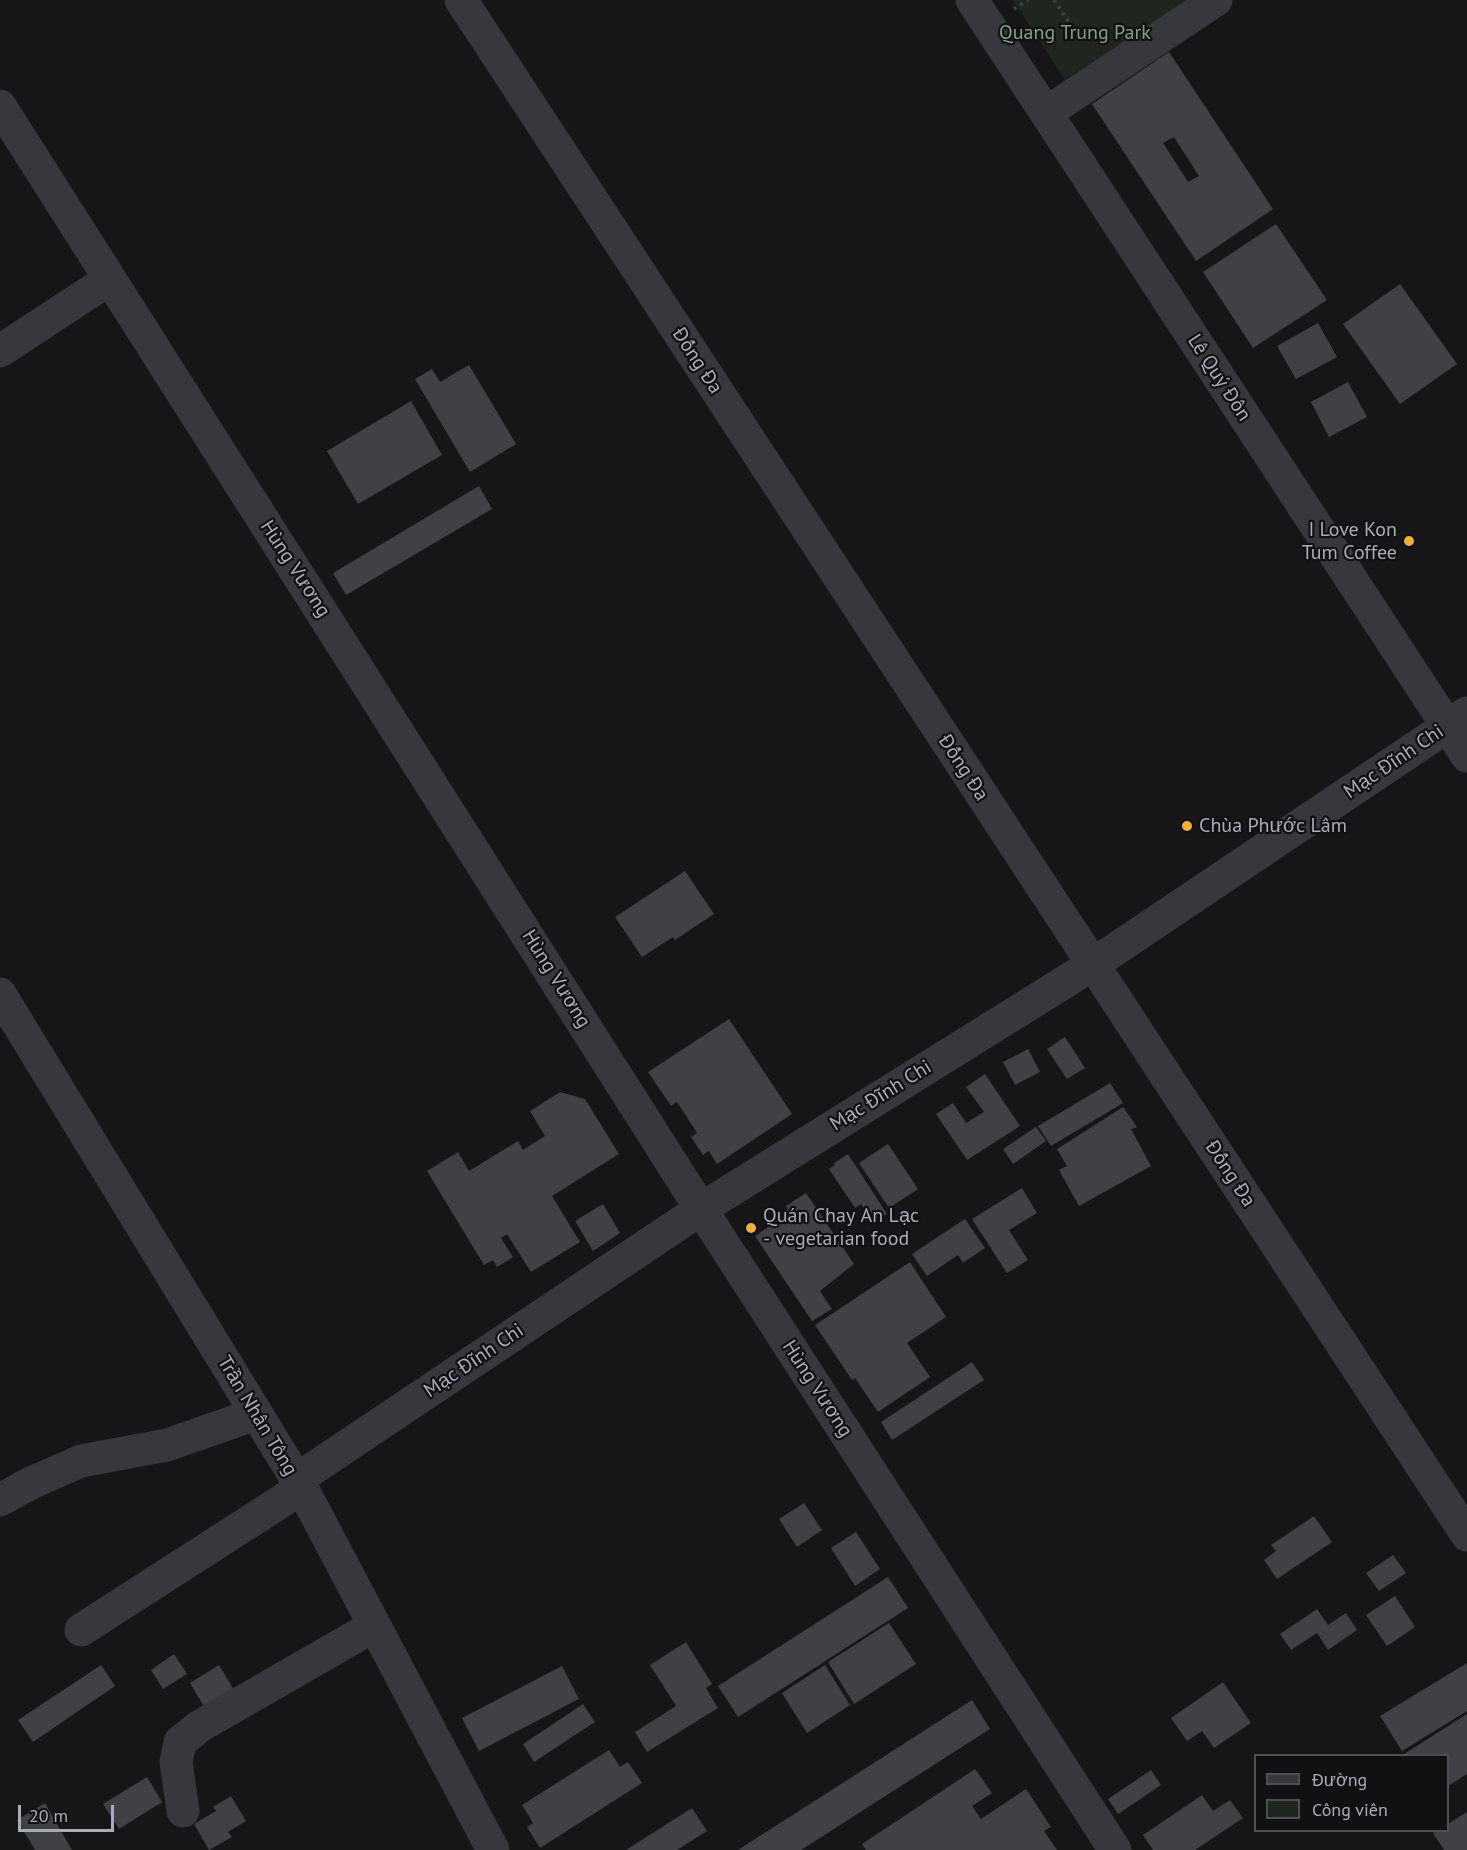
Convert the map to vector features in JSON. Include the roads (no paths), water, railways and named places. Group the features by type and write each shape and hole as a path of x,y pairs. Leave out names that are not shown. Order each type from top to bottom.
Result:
{"street":[{"name":"Đống Đa","path":"461,0 1467,1535"},
{"name":"Lê Quý Đôn","path":"972,0 1457,720 1467,756"},
{"path":"1046,113 1216,0"},
{"name":"Hùng Vương","path":"0,106 701,1209 1114,1850"},
{"path":"0,351 110,279"},
{"name":"Mạc Đĩnh Chi","path":"81,1630 701,1209 1092,965 1457,720"},
{"name":"Trần Nhân Tông","path":"0,994 299,1484 493,1850"},
{"path":"0,1500 29,1484 81,1461 167,1445 256,1414"},
{"path":"183,1811 176,1762 180,1742 200,1726 374,1626"}],"place":[{"name":"I Love Kon Tum Coffee","path":"1409,541"},
{"name":"Chùa Phước Lâm","path":"1187,826"},
{"name":"Quán Chay An Lạc - vegetarian food","path":"751,1228"}],"park label":[{"name":"Quang Trung Park","path":"1075,33"}]}
